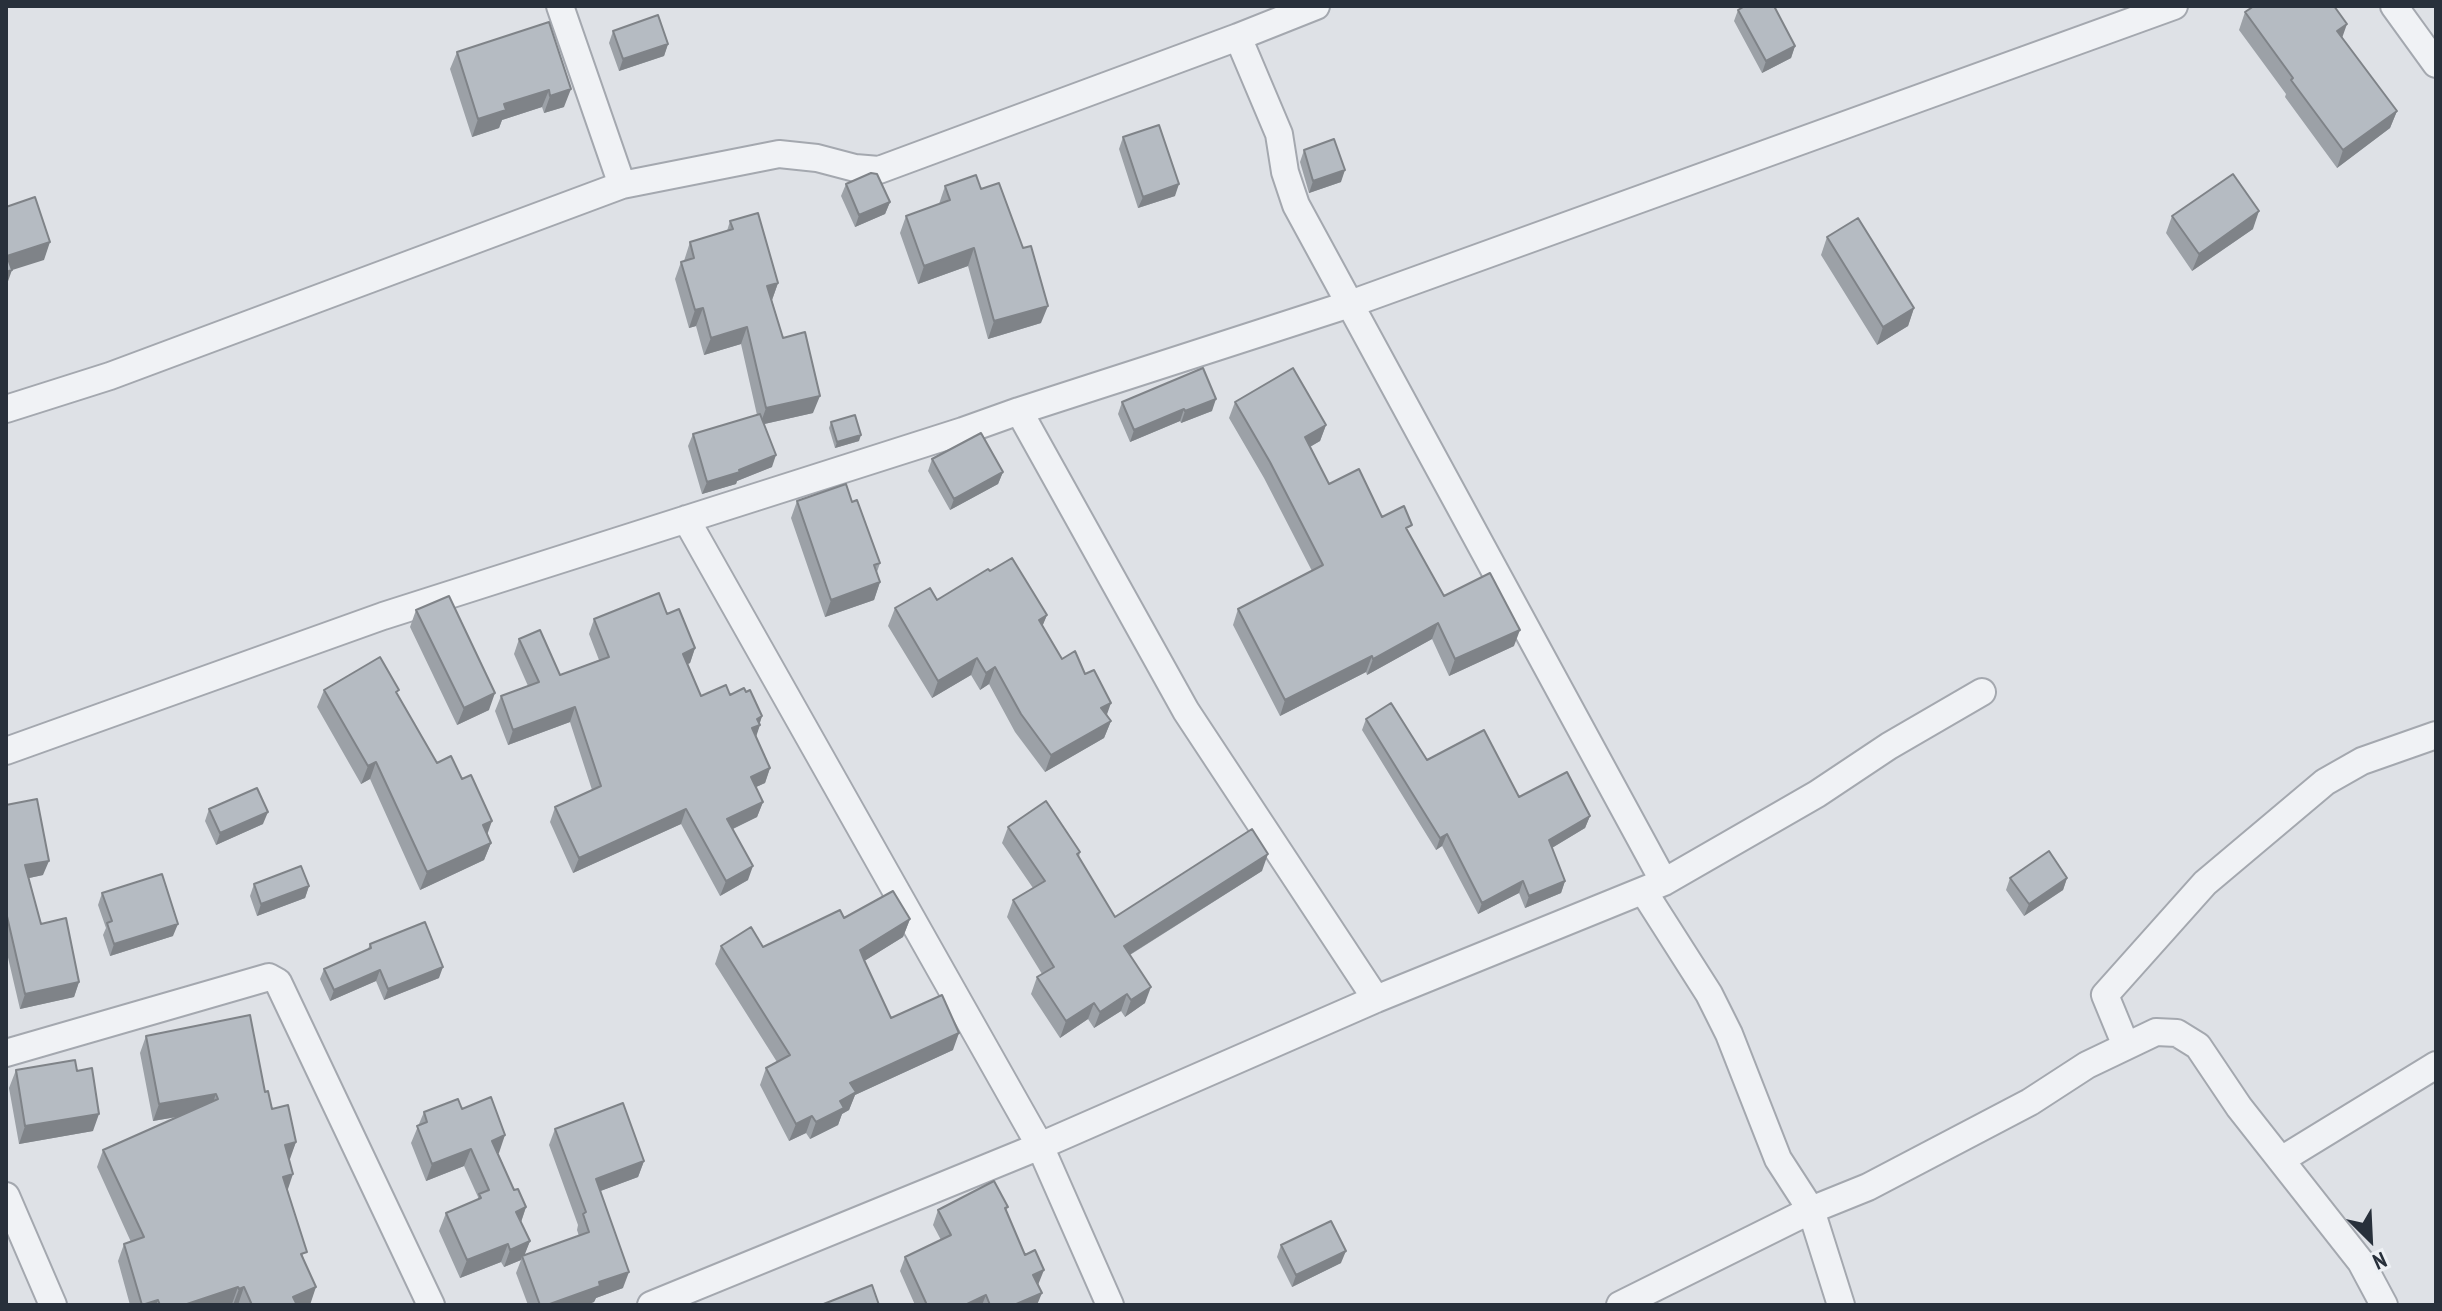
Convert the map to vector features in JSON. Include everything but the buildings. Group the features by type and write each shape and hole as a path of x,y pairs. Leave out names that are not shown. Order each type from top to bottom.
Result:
{"street":[{"path":"560,6 622,185"},
{"path":"6,409 110,376 622,185 779,154 879,170 1316,6"},
{"path":"6,751 383,616 1350,304 2174,6"},
{"path":"2394,6 2436,64"},
{"path":"1238,37 1279,134 1285,172 1296,205 1729,1034 1778,1159 1811,1210 1841,1305"},
{"path":"1019,411 1186,711 1376,999"},
{"path":"686,519 1040,1146 1110,1305"},
{"path":"651,1305 1040,1146 1376,999 1654,887 1817,794 1889,746 1982,692"},
{"path":"2126,1046 2105,995 2205,883 2325,782 2362,761 2436,735"},
{"path":"6,1053 269,977 278,982 431,1305"},
{"path":"1620,1305 1811,1210 1868,1187 2030,1102 2087,1065 2156,1032 2177,1033 2198,1046 2281,1160 2361,1262 2384,1305"},
{"path":"2281,1160 2436,1065"},
{"path":"6,1196 53,1305"}]}
